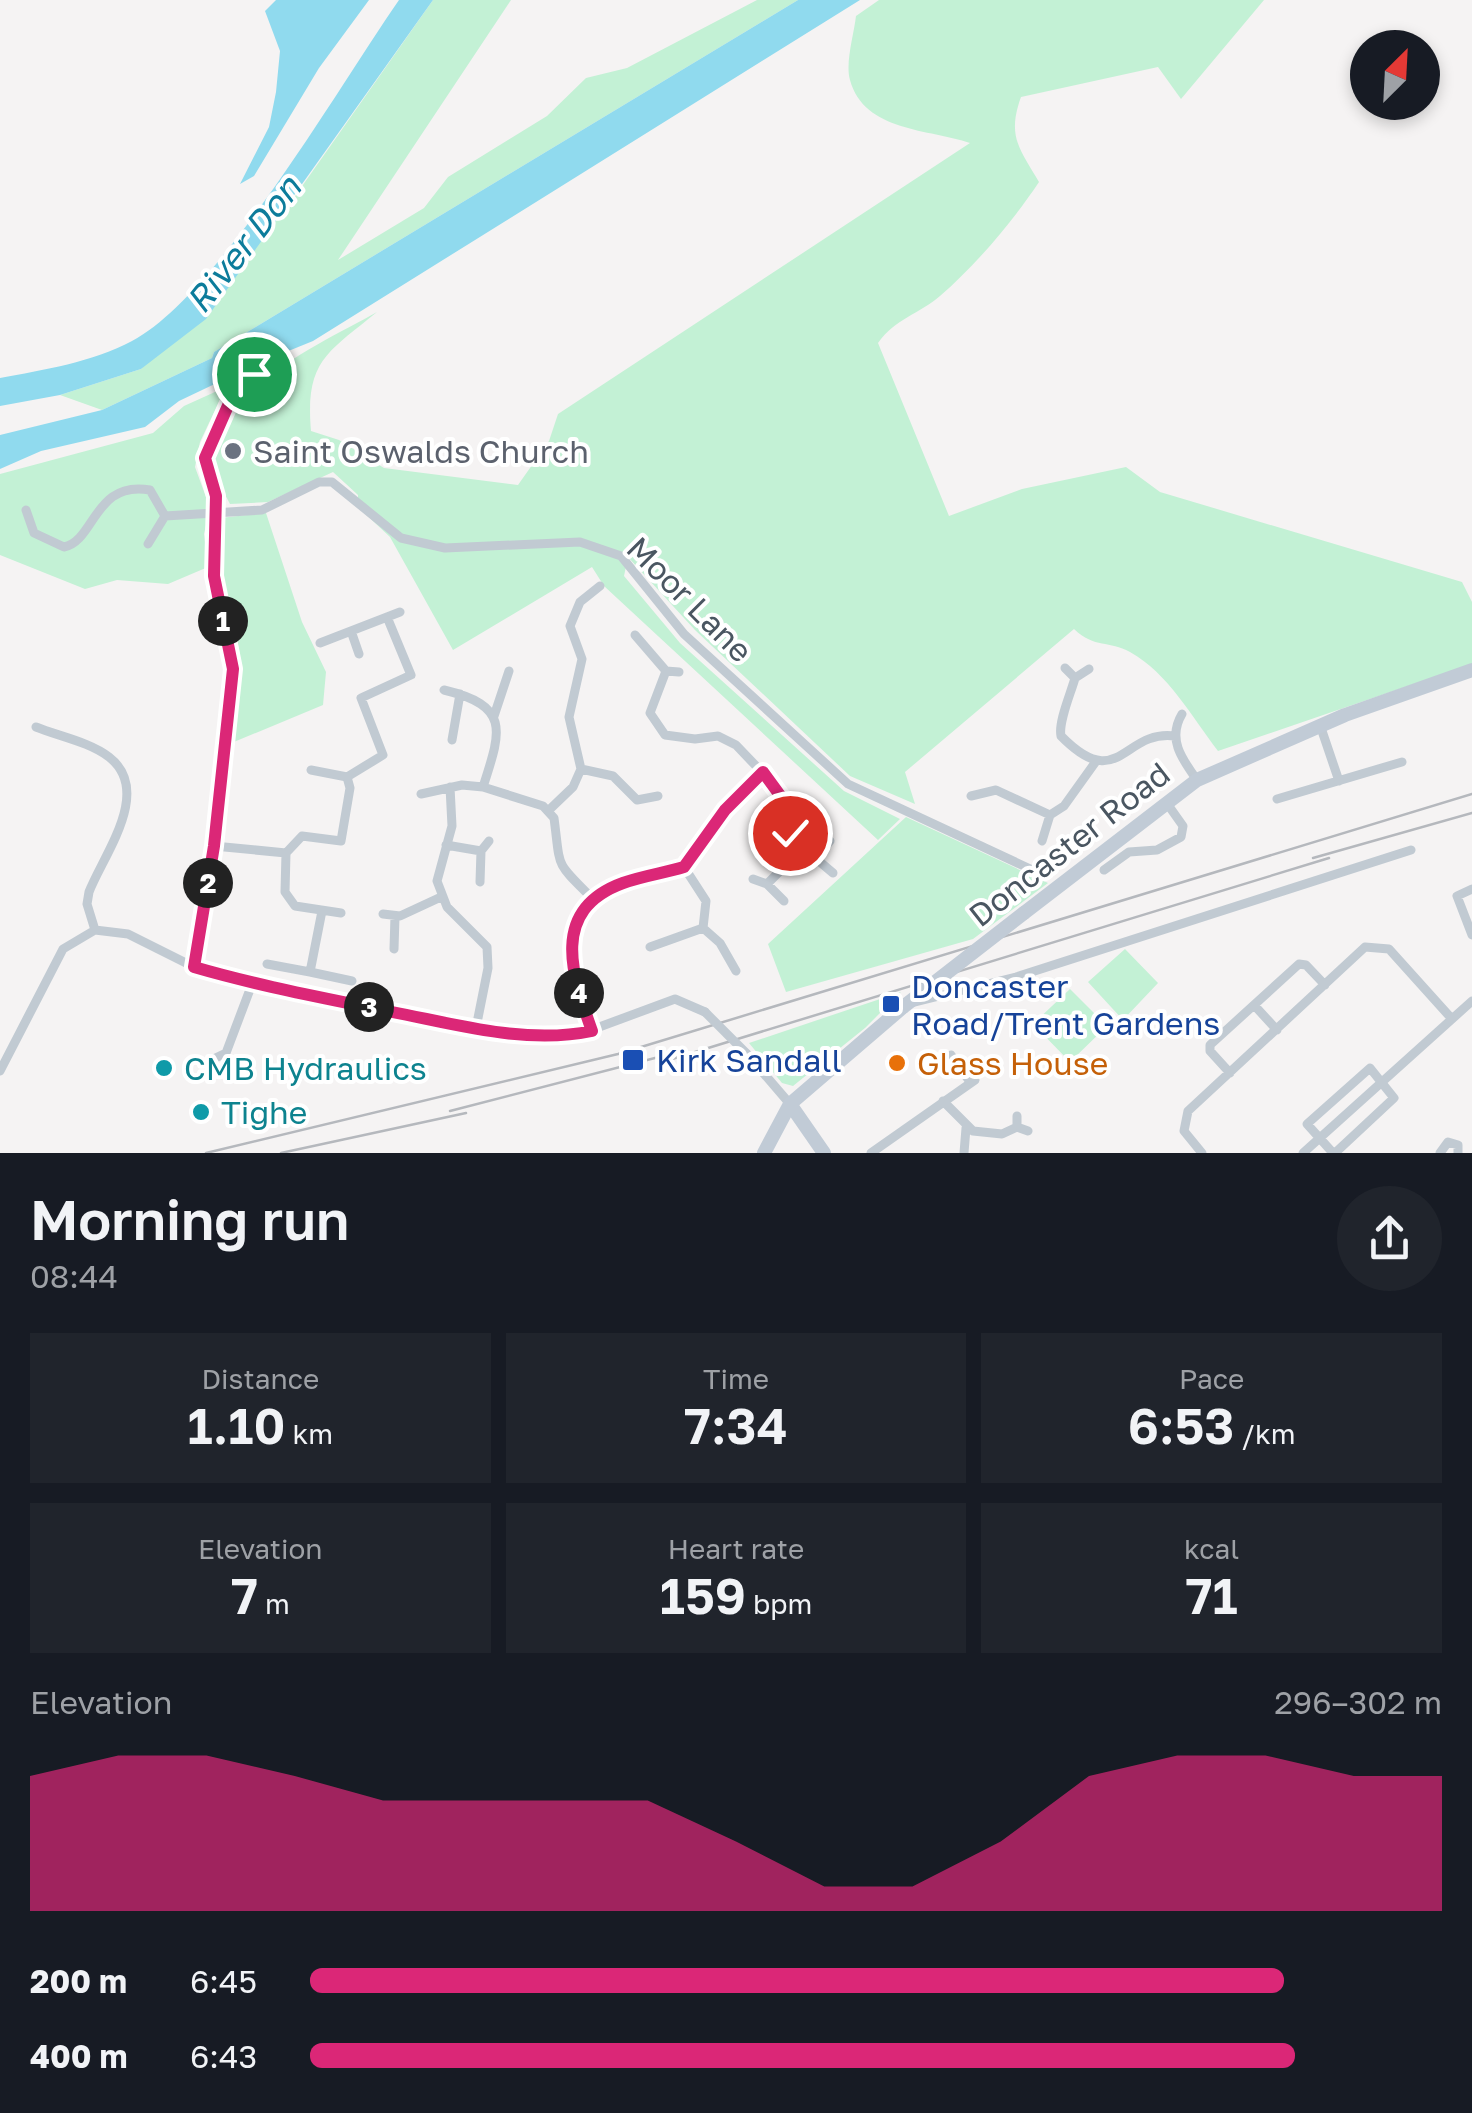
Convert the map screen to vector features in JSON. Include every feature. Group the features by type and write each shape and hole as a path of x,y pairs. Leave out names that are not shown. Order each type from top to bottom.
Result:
{"street":[{"path":"194,967 214,846 233,669 214,576 216,496 206,468 208,447 234,392 267,367"},
{"name":"Moor Lane","path":"215,513 262,510 319,482 332,482 401,538 445,548 580,542 621,556 684,634 848,784 1041,874"},
{"path":"26,510 34,533 68,547 116,494 150,490 165,516"},
{"path":"165,516 215,513"},
{"path":"148,544 165,516"},
{"path":"550,810 572,788 581,769 569,717 582,658 570,626 584,599 600,586"},
{"path":"576,589 584,599"},
{"path":"320,643 400,612"},
{"path":"311,770 347,776 383,755 361,698 411,674 386,617"},
{"path":"351,630 359,654"},
{"path":"635,635 666,671 679,672"},
{"path":"1066,668 1075,678"},
{"path":"1089,669 1075,678 1071,702 1059,724 1061,736 1096,760 1119,759 1151,736 1175,736"},
{"name":"Doncaster Road","path":"764,1153 790,1104 905,1005 1198,780 1320,726 1472,670"},
{"path":"483,787 498,742 494,716 509,671"},
{"path":"666,671 650,712 664,735 729,740 778,789 786,824 803,848 833,872"},
{"path":"444,690 479,700 494,716"},
{"path":"452,740 460,694"},
{"path":"1182,714 1175,736 1179,753 1198,780"},
{"path":"1320,726 1339,781"},
{"path":"36,727 106,754 127,784 125,812 89,892 87,904 95,930"},
{"path":"1042,841 1050,815 1064,806 1096,760"},
{"path":"1277,798 1402,762"},
{"path":"581,769 613,776 642,802 648,815"},
{"path":"592,1031 570,957 574,928 594,900 624,882 684,867 725,810 763,772"},
{"path":"341,914 298,907 286,895 286,853 302,836 342,841 347,776"},
{"path":"996,790 1001,776"},
{"path":"421,794 450,787 483,787 550,810"},
{"path":"450,787 454,816 438,865 441,897 487,947 488,968 476,1028"},
{"path":"971,796 996,790 1050,815"},
{"path":"642,802 658,796"},
{"path":"1104,870 1129,852 1157,850 1182,837 1183,826 1166,802"},
{"path":"550,810 558,860 594,900"},
{"path":"480,882 481,851 489,841"},
{"path":"817,857 830,841"},
{"path":"446,845 481,851"},
{"path":"214,846 286,853"},
{"path":"767,884 803,848"},
{"path":"905,1005 1016,977 1412,850"},
{"path":"684,867 706,901 703,928"},
{"path":"753,879 767,884 784,902"},
{"path":"1472,889 1457,896 1472,936"},
{"path":"383,914 395,916 441,897"},
{"path":"310,972 322,911"},
{"path":"394,950 395,916"},
{"path":"650,946 703,928"},
{"path":"703,928 720,943 736,970"},
{"path":"0,1072 63,949 95,930 128,934 194,967 252,984 476,1028 545,1035 592,1031 676,999 704,1012 747,1054 790,1104 824,1153"},
{"path":"1202,1153 1184,1131 1184,1116 1365,947 1384,947 1452,1019"},
{"path":"267,964 352,982"},
{"path":"1230,1073 1208,1048 1254,1005 1299,964 1306,965 1325,985"},
{"path":"204,1063 226,1053 252,984"},
{"path":"1304,1153 1472,1000"},
{"path":"1254,1005 1277,1030"},
{"path":"871,1153 973,1081 951,1055"},
{"path":"1365,1068 1394,1098 1334,1153 1318,1140 1307,1128 1308,1120 1365,1068"},
{"path":"943,1100 966,1128 1002,1134 1021,1124"},
{"path":"964,1153 966,1128"},
{"path":"1440,1153 1448,1142 1458,1145 1458,1153"}],"green space":[{"path":"433,0 511,0 338,260 424,208 448,177 547,116 586,78 627,68 757,0 798,0 214,352 212,358 102,410 60,395 141,369 286,209"},
{"path":"879,0 1264,0 1181,99 1158,67 1021,97 1015,132 1039,182 1006,227 954,284 892,328 878,343 949,516 1022,489 1126,467 1160,492 1462,582 1472,602 1472,664 1218,751 1178,697 1144,661 1074,629 905,772 915,804 850,776 695,630 628,557 624,576 680,643 844,791 900,819 878,840 604,586 592,567 453,650 390,537 358,507 358,495 333,472 268,502 230,504 212,462 217,436 230,413 275,372 377,312 333,349 316,373 310,407 311,431 339,440 384,468 518,485 549,441 558,414 970,143 900,126 869,110 858,97 850,80 849,65 856,16"},
{"path":"226,387 200,442 195,467 210,508 204,534 208,567 168,584 117,580 85,589 0,555 0,474 153,433 184,406"},
{"path":"266,513 302,622 326,672 323,705 229,744 241,665 219,574 216,537 220,518"},
{"path":"906,817 1048,883 973,939 786,992 768,944"},
{"path":"1125,949 1158,983 1123,1020 1088,982"},
{"path":"1070,989 1107,1026 1070,1062 1033,1024"},
{"path":"901,992 865,1028 793,1086 782,1083 749,1043"}],"water":[{"path":"276,0 369,0 319,68 254,176 240,184 269,127 276,92 280,51 265,11"},
{"name":"River Don","path":"399,0 433,0 206,319 141,369 60,395 0,406 0,378 84,360 117,348 166,317 239,236"},
{"path":"798,0 860,0 313,341 281,354 245,360 221,381 179,401 145,427 41,451 0,469 0,435 102,410 212,358 214,352"}],"railway":[{"path":"206,1153 618,1054 1472,794"},
{"path":"1313,858 1472,813"},
{"path":"669,1060 1329,858"},
{"path":"450,1111 682,1051"},
{"path":"281,1153 466,1113"}],"place":[{"name":"Saint Oswalds Church","path":"233,451"},
{"name":"Doncaster Road/Trent Gardens","path":"891,1004"},
{"name":"Kirk Sandall","path":"633,1060"},
{"name":"Glass House","path":"897,1063"},
{"name":"CMB Hydraulics","path":"164,1068"},
{"name":"Tighe","path":"201,1112"}],"route":[{"path":"254,374 234,392 205,458 216,496 214,576 233,669 214,846 194,967 252,984 476,1028 545,1035 592,1031 570,957 574,928 594,900 624,882 684,867 701,849 725,810 763,772 782,798 790,833"}]}
